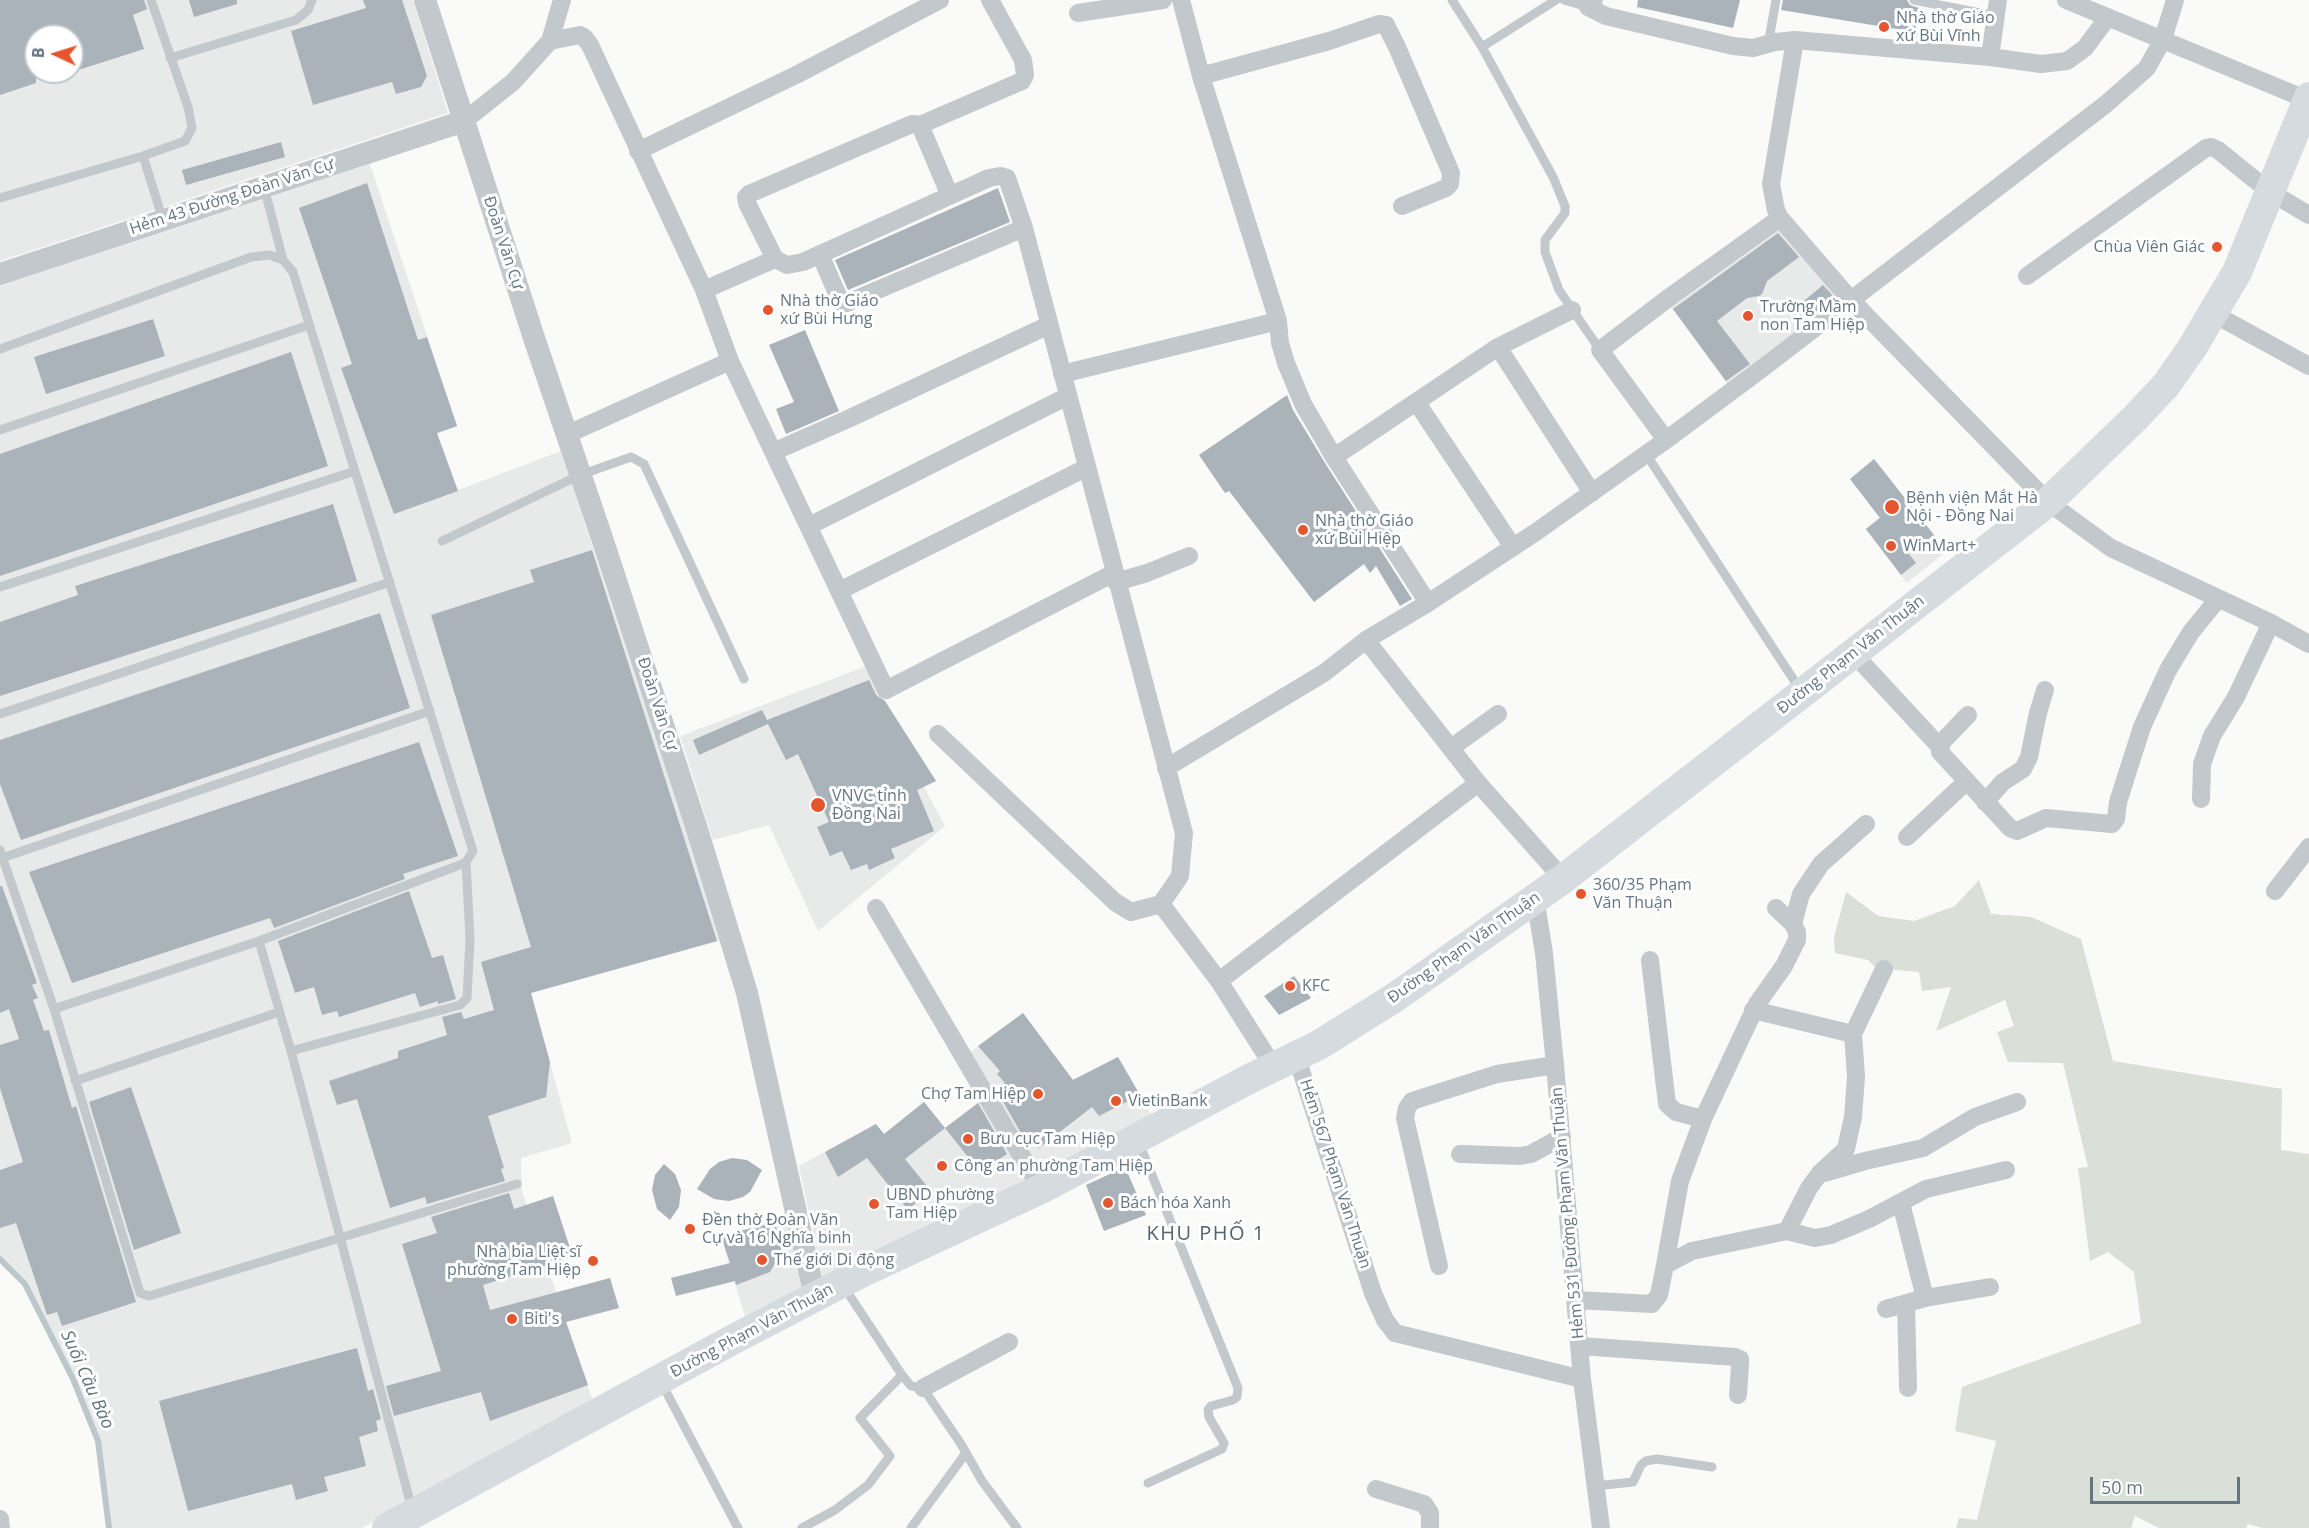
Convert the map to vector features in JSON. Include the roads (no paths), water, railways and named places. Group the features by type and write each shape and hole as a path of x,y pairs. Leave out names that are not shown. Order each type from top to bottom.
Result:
{"main road":[{"name":"Đường Phạm Văn Thuận","path":"387,1528 415,1521 660,1380 861,1273 1041,1189 1285,1060 1319,1045 1394,998 1563,879 2048,502 2135,418 2166,385 2214,314 2237,272 2308,98"}],"street":[{"name":"Đoàn Văn Cự","path":"425,0 534,338 568,434 696,825 749,999 815,1297"},
{"path":"464,121 513,82 550,41 562,0"},
{"path":"638,152 796,75 940,0"},
{"path":"939,734 1115,902 1131,912 1161,904 1180,876 1184,833 1024,228 1007,178 1000,176 989,178 820,254 787,266 775,259 747,203 746,197 749,194 912,124 920,125 1022,81 1025,75 1023,60 990,0"},
{"path":"1078,13 1163,0"},
{"path":"1181,0 1201,76 1278,321 1280,343 1286,363 1303,404 1334,457 1428,603"},
{"path":"2066,0 2308,98"},
{"path":"1166,768 1324,672 1366,640 1428,603 1513,547 1666,440 2106,104 2147,68 2163,39 2175,0"},
{"path":"1591,4 1606,16 1691,38 1733,46 1753,48 1795,40 1990,57 2041,64 2067,61 2085,48 2108,17"},
{"path":"1990,57 1997,8"},
{"path":"1201,76 1329,41 1379,24 1386,25 1451,173 1450,184 1446,188 1402,206"},
{"path":"550,41 575,35 584,37 617,99 638,152 704,290 730,361 886,690 1115,578 1147,573 1189,555"},
{"path":"1795,40 1771,184 1773,200 1780,218 1850,299 2048,502 2111,548 2271,622 2309,644"},
{"name":"Hẻm 43 Đường Đoàn Văn Cự","path":"0,274 464,121"},
{"path":"920,125 950,196"},
{"path":"2027,276 2206,148 2211,147 2218,150 2270,192 2309,215"},
{"path":"1666,440 1600,350 1780,218"},
{"path":"820,254 842,305 1024,228"},
{"path":"704,290 775,259"},
{"path":"1334,457 1417,403 1498,346 1572,310"},
{"path":"2214,314 2309,366"},
{"path":"1062,374 1278,321"},
{"path":"773,452 1049,325"},
{"path":"1498,346 1592,493"},
{"path":"568,434 730,361"},
{"path":"809,526 1068,396"},
{"path":"1417,403 1513,547"},
{"path":"839,591 1086,468"},
{"path":"1968,715 1942,742 1940,752 2010,828 2017,831 2046,818 2112,824 2116,819 2118,802 2142,727 2169,669 2191,632 2218,599"},
{"path":"2201,799 2202,764 2212,736 2236,697 2271,622"},
{"path":"1366,640 1478,783 1563,879"},
{"path":"1853,653 1940,747"},
{"path":"1985,801 2003,782 2023,769 2030,758 2038,713 2045,690"},
{"path":"1451,748 1498,714"},
{"path":"1907,837 1967,782"},
{"path":"1219,981 1478,783"},
{"path":"1793,924 1801,894 1821,864 1866,825"},
{"path":"2275,891 2309,847"},
{"name":"Hẻm 531 Đường Phạm Văn Thuận","path":"1535,898 1544,953 1555,1065 1582,1379 1601,1528"},
{"name":"Hẻm 567 Phạm Văn Thuận","path":"1161,904 1219,981 1285,1060 1373,1293 1385,1320 1395,1333 1582,1379"},
{"path":"876,908 1041,1189"},
{"path":"1576,1300 1652,1304 1659,1295 1680,1181 1703,1119 1753,1010 1784,966 1797,940 1797,932 1793,924 1776,908"},
{"path":"1650,960 1667,1104 1676,1112 1703,1119"},
{"path":"1787,1231 1809,1188 1820,1173 1846,1149 1850,1139 1856,1077 1853,1034 1884,969"},
{"path":"1753,1010 1853,1034"},
{"path":"1439,1266 1405,1118 1407,1108 1412,1101 1497,1074 1555,1065"},
{"path":"1820,1173 1923,1148 1975,1117 2017,1102"},
{"path":"1460,1154 1520,1156 1531,1154 1562,1137"},
{"path":"1665,1265 1692,1251 1787,1231 1815,1238 1831,1235 1869,1219 1926,1189 2006,1170"},
{"path":"1901,1203 1925,1298"},
{"path":"1886,1308 1925,1298 1990,1287"},
{"path":"1906,1303 1908,1388"},
{"path":"923,1388 1008,1341"},
{"path":"1580,1346 1735,1357 1740,1359 1738,1395"},
{"path":"1376,1489 1424,1504 1430,1513 1430,1528"},
{"path":"0,1519 1,1528"}],"lane":[{"path":"0,198 143,156 185,141 192,128 188,107 151,0"},
{"path":"170,58 296,20 308,10 312,0"},
{"path":"1452,0 1482,47 1553,177 1565,206 1565,213 1545,240 1544,247 1559,290 1600,350"},
{"path":"1482,47 1556,0"},
{"path":"1564,0 1591,4"},
{"path":"1767,45 1776,0"},
{"path":"1914,0 1997,8"},
{"path":"143,156 163,220"},
{"path":"54,1009 259,941 466,861 473,851 293,272 283,260 264,187"},
{"path":"0,349 252,257 270,255 283,260"},
{"path":"0,430 309,325"},
{"path":"1646,454 1802,693"},
{"path":"442,541 580,475 631,457 644,464 744,679"},
{"path":"0,587 355,471"},
{"path":"0,714 390,582"},
{"path":"430,711 1,854 54,1009 140,1293 149,1296 517,1184"},
{"path":"291,1050 460,1005 467,998 470,939 466,861"},
{"path":"259,941 291,1050 415,1521"},
{"path":"75,1081 279,1012"},
{"path":"1137,1138 1238,1388 1237,1397 1233,1400 1211,1406 1208,1410 1209,1417 1224,1443 1222,1449 1148,1483"},
{"path":"843,1284 902,1375 911,1386 923,1388 982,1480 1017,1528"},
{"path":"802,1528 835,1510 868,1485 890,1456 860,1418 902,1375"},
{"path":"660,1380 738,1528"},
{"path":"911,1528 966,1453"},
{"path":"1595,1486 1633,1482 1641,1465 1646,1461 1657,1459 1712,1467"}],"waterway":[{"name":"Suối Cầu Bào","path":"0,1259 25,1284 73,1379 98,1441 109,1528"}],"place":[{"name":"Nhà thờ Giáo xứ Bùi Vĩnh","path":"1884,27"},
{"name":"Chùa Viên Giác","path":"2217,247"},
{"name":"Nhà thờ Giáo xứ Bùi Hưng","path":"768,310"},
{"name":"Trường Mầm non Tam Hiệp","path":"1748,316"},
{"name":"Bệnh viện Mắt Hà Nội - Đồng Nai","path":"1892,507"},
{"name":"Nhà thờ Giáo xứ Bùi Hiệp","path":"1303,530"},
{"name":"WinMart+","path":"1891,546"},
{"name":"VNVC tỉnh Đồng Nai","path":"818,805"},
{"name":"360/35 Phạm Văn Thuận","path":"1581,894"},
{"name":"KFC","path":"1290,986"},
{"name":"Chợ Tam Hiệp","path":"1038,1094"},
{"name":"VietinBank","path":"1116,1101"},
{"name":"Bưu cục Tam Hiệp","path":"968,1139"},
{"name":"Công an phường Tam Hiệp","path":"942,1166"},
{"name":"Bách hóa Xanh","path":"1108,1203"},
{"name":"UBND phường Tam Hiệp","path":"874,1204"},
{"name":"Đền thờ Đoàn Văn Cự và 16 Nghĩa binh","path":"690,1229"},
{"name":"Thế giới Di động","path":"762,1260"},
{"name":"Nhà bia Liệt sĩ phường Tam Hiệp","path":"593,1261"},
{"name":"Biti's","path":"512,1319"}],"district":[{"name":"KHU PHỐ 1","path":"1206,1234"}]}
